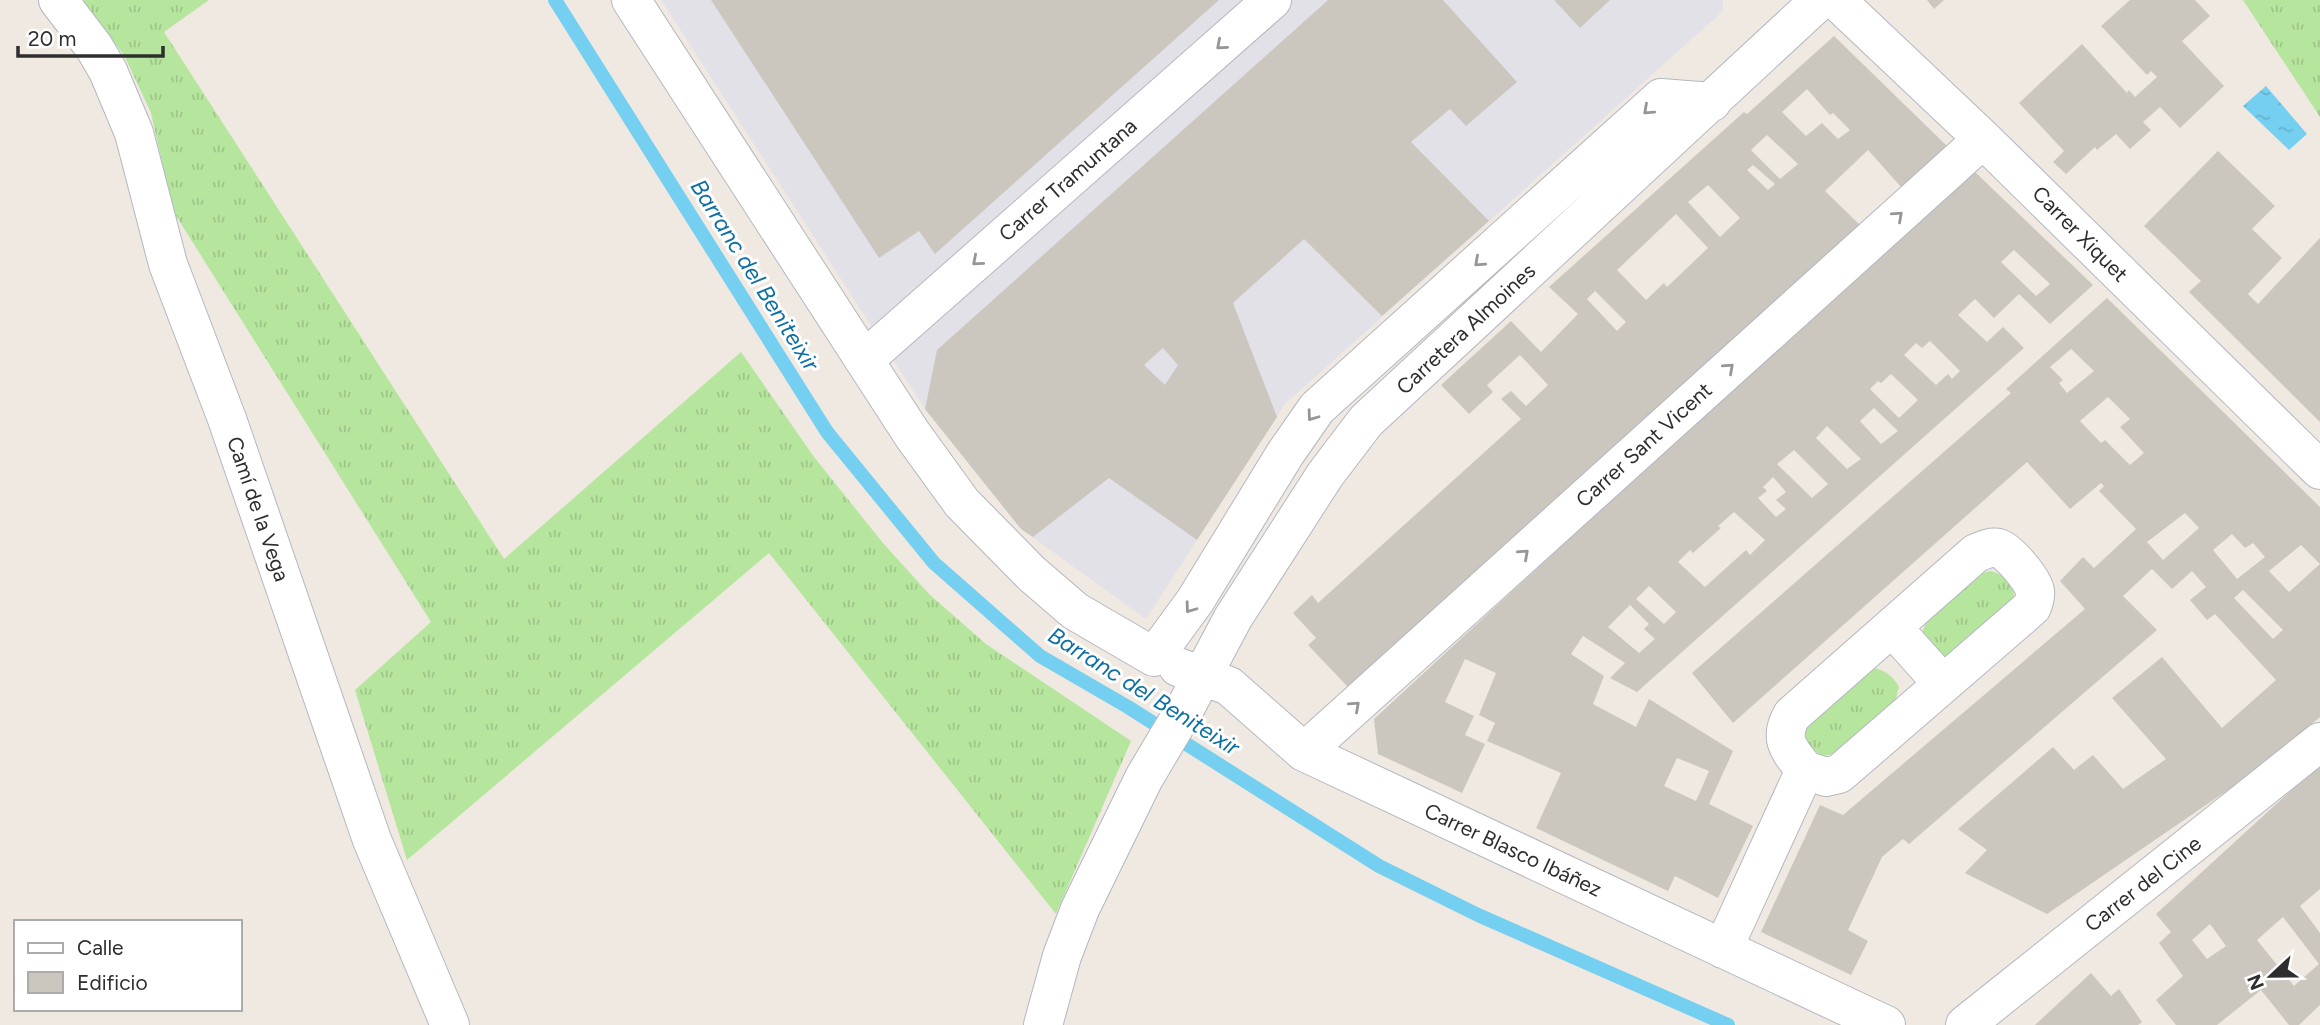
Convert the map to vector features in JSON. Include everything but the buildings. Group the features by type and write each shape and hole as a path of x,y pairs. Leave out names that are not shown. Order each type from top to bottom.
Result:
{"street":[{"name":"Camí de la Vega","path":"58,0 94,47 108,71 134,133 168,264 227,419 372,840 450,1025"},
{"name":"Carrer Blasco Ibáñez","path":"631,0 912,434 962,503 1032,574 1075,611 1154,657 1229,686 1304,752 1886,1025"},
{"name":"Carrer Tramuntana","path":"864,360 1272,0"},
{"name":"Carretera Almoines","path":"1043,1025 1062,956 1080,909 1144,778 1233,618 1325,475 1366,421 1820,0"},
{"name":"Carrer Xiquet","path":"1836,0 1983,139 2320,470"},
{"path":"1154,657 1195,601 1285,454 1317,408 1661,98 1712,102"},
{"name":"Carrer Sant Vicent","path":"1304,752 1983,139"},
{"path":"1999,548 2021,568 2034,586 2036,595 2032,607 1839,774 1826,777 1805,769 1789,750 1785,737 1792,715 1892,627 1976,553 1987,549 1999,548"},
{"path":"1892,627 1943,684"},
{"name":"Carrer del Cine","path":"1965,1025 2320,742"},
{"path":"1723,949 1805,769"}],"shaded area":[{"path":"661,0 1723,0 1723,11 1285,404 1146,619 1021,529 925,409"}],"green space":[{"path":"83,0 209,0 164,32 504,559 741,352 814,457 883,543 929,594 986,644 1131,741 1056,914 769,553 407,860 355,690 431,622 173,211 151,113 125,57"},
{"path":"2243,0 2320,0 2320,117"},
{"path":"1991,571 2007,580 2014,597 1949,657 1938,659 1920,638 1926,622 1983,573"},
{"path":"1875,668 1889,675 1899,687 1895,702 1832,754 1823,756 1818,753 1807,740 1805,726 1867,670"}],"water":[{"path":"2266,86 2307,134 2289,150 2243,106"}],"waterway":[{"name":"Barranc del Beniteixir","path":"555,0 827,432 934,563 1040,656 1128,707 1379,866 1478,915 1728,1025"}]}
